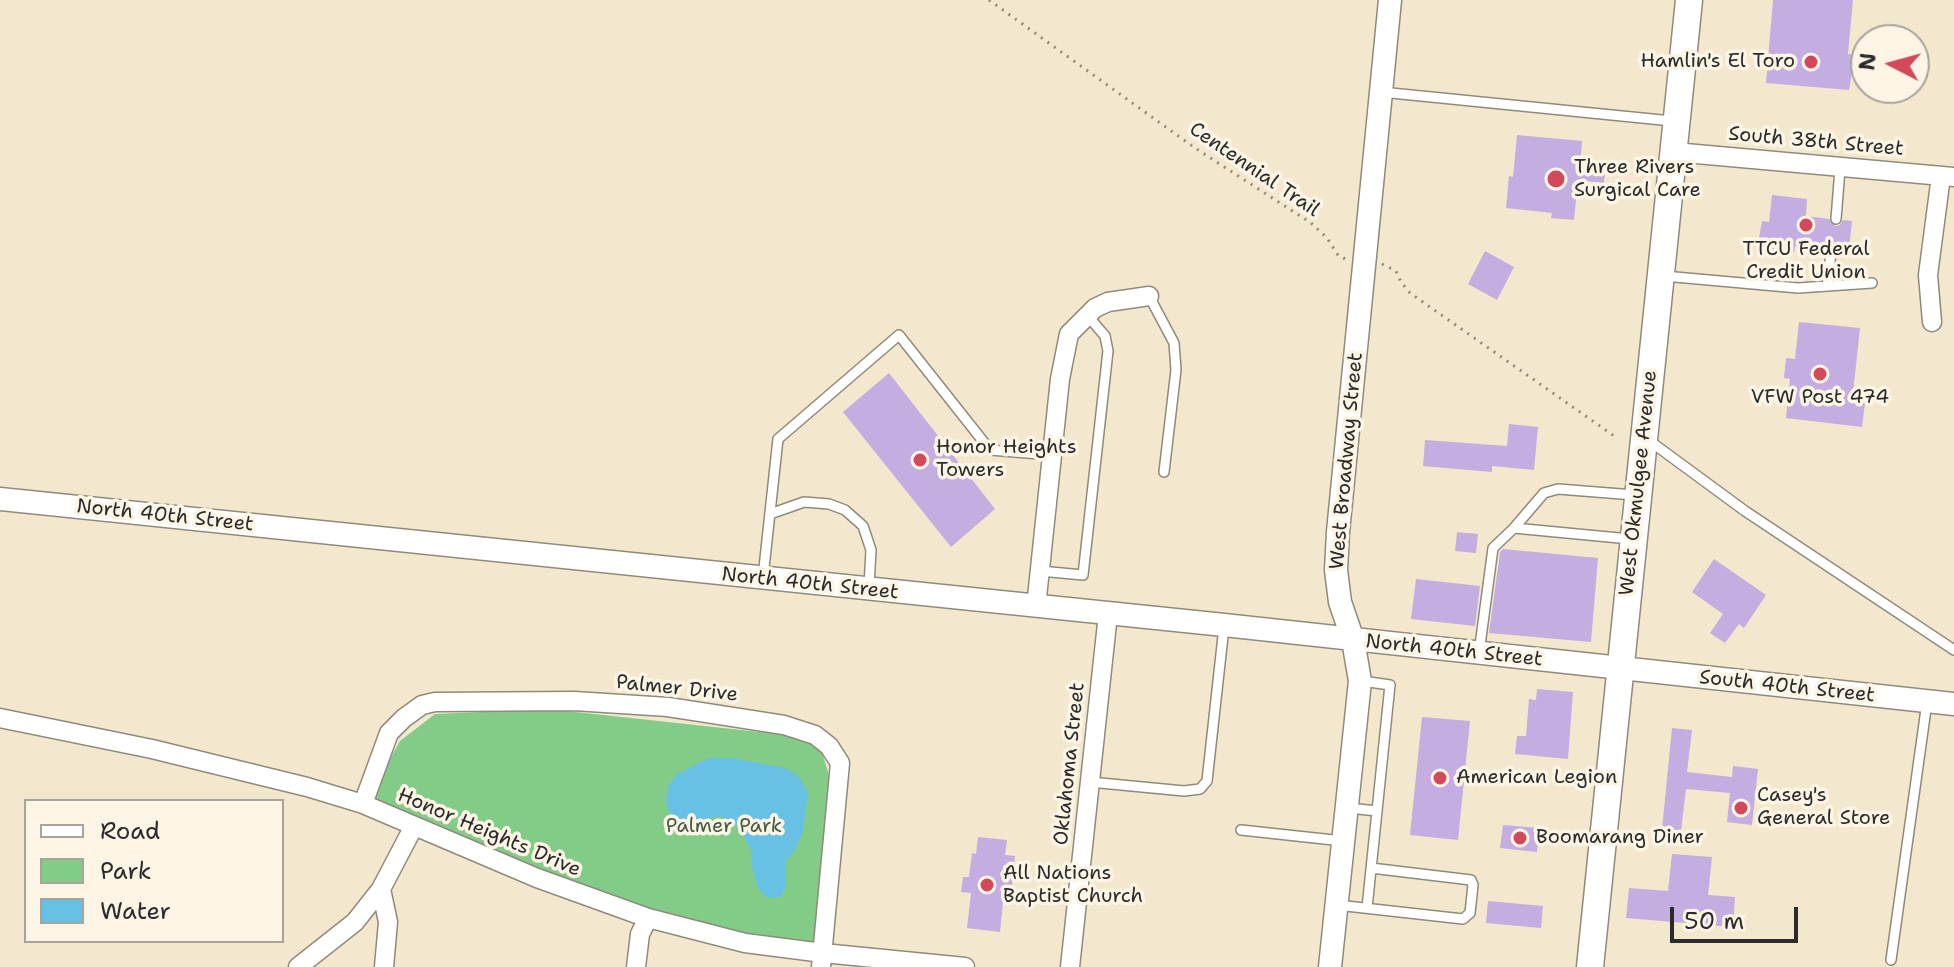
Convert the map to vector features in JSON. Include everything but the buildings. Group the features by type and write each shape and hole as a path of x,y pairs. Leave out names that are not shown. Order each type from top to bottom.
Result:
{"main road":[{"name":"West Okmulgee Avenue","path":"1590,967 1689,0"}],"street":[{"name":"West Broadway Street","path":"1330,967 1360,681 1353,640 1340,602 1336,570 1338,532 1390,0"},
{"name":"South 38th Street","path":"1674,152 1840,169 1948,176"},
{"path":"1932,322 1928,275 1948,176"},
{"path":"1036,607 1060,379 1068,339 1072,329 1095,308 1108,302 1149,296"},
{"name":"North 40th Street","path":"0,499 1620,668"},
{"name":"Oklahoma Street","path":"1070,967 1108,614"},
{"name":"South 40th Street","path":"1620,668 1954,704"},
{"name":"Palmer Drive","path":"363,804 389,733 422,705 435,702 574,701 652,706 794,728 815,735 829,746 840,763 822,960"},
{"name":"Honor Heights Drive","path":"0,718 152,749 363,804 537,878 648,918 822,960 965,967"},
{"path":"298,967 355,922 381,889 414,826"},
{"path":"381,889 388,922 384,967"},
{"path":"636,967 640,934 648,918"}],"lane":[{"path":"1381,92 1678,121"},
{"path":"1836,219 1840,169"},
{"path":"1827,286 1831,253"},
{"path":"1661,276 1798,288 1872,283"},
{"path":"1149,296 1174,343 1176,370 1164,472"},
{"path":"1040,571 1083,575 1108,351 1105,336 1087,315"},
{"path":"762,579 778,439 899,335 990,450 1052,455"},
{"path":"1644,437 1745,511 1954,650"},
{"path":"1479,653 1493,548 1544,493 1558,489 1638,496"},
{"path":"770,514 804,502 829,504 845,510 863,526 871,550 869,590"},
{"path":"1514,528 1633,539"},
{"path":"1090,782 1184,791 1200,789 1207,781 1224,625"},
{"path":"1360,681 1390,685 1367,908"},
{"path":"1891,960 1927,702"},
{"path":"1347,808 1377,811"},
{"path":"1241,830 1343,841"},
{"path":"1337,905 1463,919 1470,913 1473,885 1467,879 1371,868"}],"path":[{"name":"Centennial Trail","path":"989,0 1195,148 1311,223 1327,238 1338,255 1347,260 1386,265 1396,271 1410,293 1617,438"}],"green space":[{"name":"Palmer Park","path":"548,709 806,737 821,749 832,785 814,947 739,935 627,902 504,857 374,801 379,779 400,741 435,714"}],"water":[{"path":"709,758 732,758 785,768 798,776 808,792 803,831 795,850 785,862 786,886 781,897 767,898 758,888 751,850 732,822 720,816 676,826 670,816 666,801 668,786 676,775"}],"place":[{"name":"Hamlin's El Toro","path":"1811,62"},
{"name":"Three Rivers Surgical Care","path":"1556,179"},
{"name":"TTCU Federal Credit Union","path":"1806,225"},
{"name":"VFW Post 474","path":"1820,374"},
{"name":"Honor Heights Towers","path":"920,460"},
{"name":"American Legion","path":"1440,778"},
{"name":"Casey's General Store","path":"1741,808"},
{"name":"Boomarang Diner","path":"1520,838"},
{"name":"All Nations Baptist Church","path":"987,885"}]}
